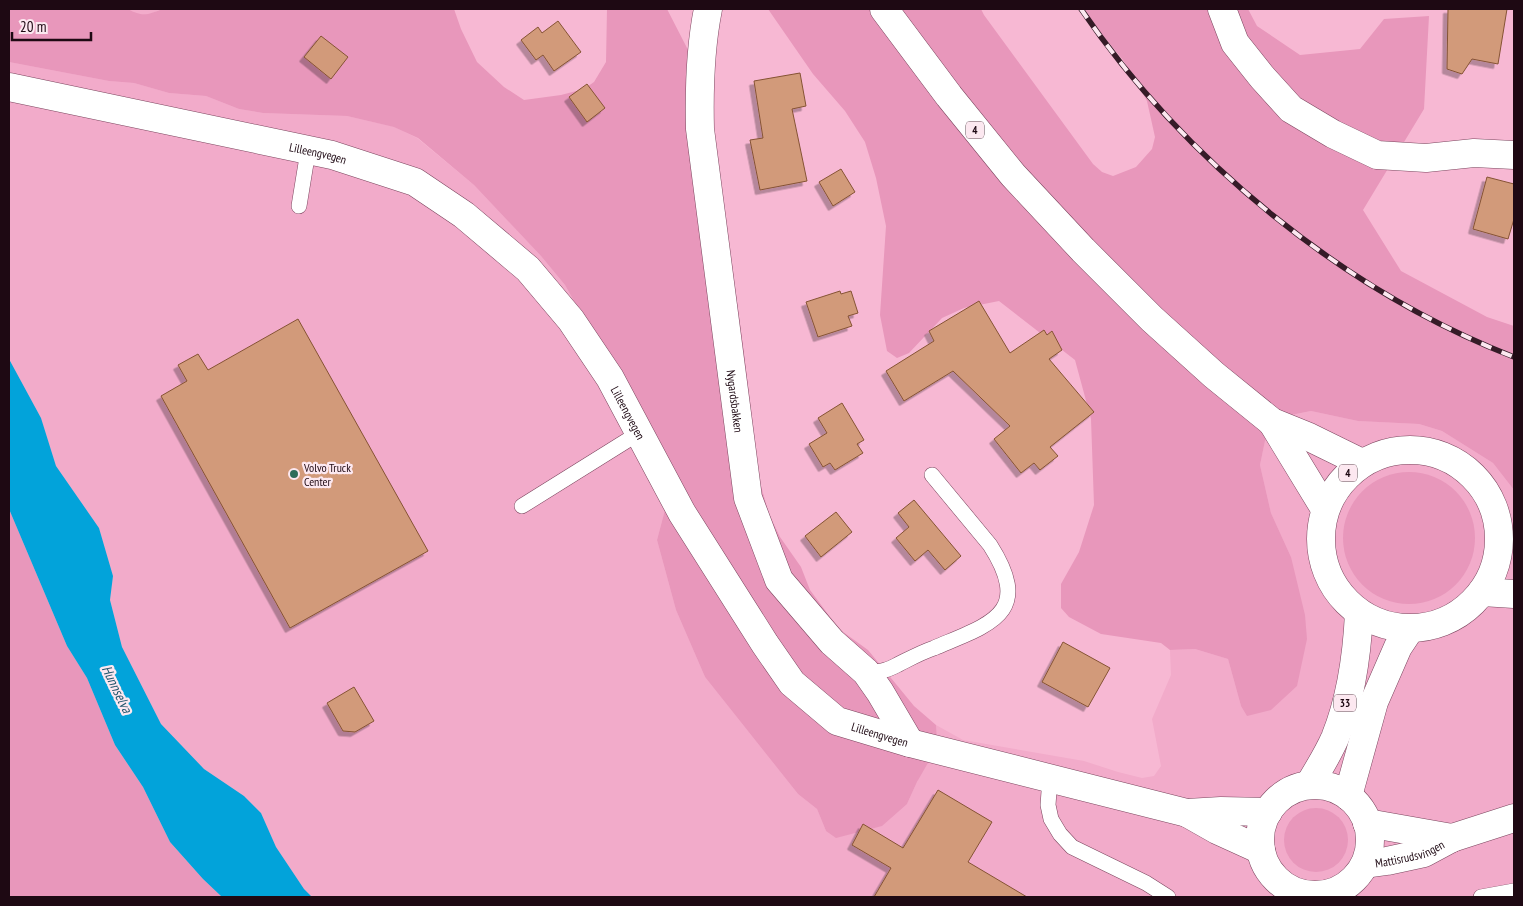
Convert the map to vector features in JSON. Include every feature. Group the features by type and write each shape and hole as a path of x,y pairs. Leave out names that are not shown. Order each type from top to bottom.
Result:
{"main road":[{"name":"Nygardsbakken","path":"708,9 700,64 700,130 748,498 778,580 832,642 866,672 910,743"},
{"name":"4","path":"884,9 987,144 1041,206 1181,346 1272,422 1309,437 1362,463"},
{"path":"1222,9 1235,43 1262,77 1291,108 1333,134 1377,155 1426,158 1474,153 1514,155"},
{"name":"Lilleengvegen","path":"9,87 332,155 415,182 464,215 528,269 570,320 610,378 682,513 765,644 792,682 838,720 910,743 1187,813 1217,830 1261,850"},
{"name":"4","path":"1272,422 1325,509"},
{"name":"4","path":"1413,449 1440,454 1464,467 1483,487 1507,541 1482,592 1464,609 1443,622 1426,627 1410,628 1392,627 1375,622 1359,613 1342,597 1329,578 1322,556 1320,532 1325,509 1334,491 1346,476 1362,463 1386,452 1413,449"},
{"path":"1482,592 1514,594"},
{"name":"33","path":"1309,786 1334,738 1344,706 1352,676 1359,613"},
{"name":"33","path":"1348,796 1374,702 1398,647 1410,628"},
{"path":"1309,786 1323,786 1348,796 1358,806 1367,823 1370,845 1365,864 1356,877 1346,886 1322,896 1306,895 1292,891 1285,892 1264,862 1261,850 1261,830 1268,812 1283,795 1295,789 1309,786"},
{"name":"Lilleengvegen","path":"1187,813 1221,811 1268,812"},
{"name":"Mattisrudsvingen","path":"1365,864 1424,853 1452,838 1514,818"},
{"name":"Mattisrudsvingen","path":"1367,823 1452,838"}],"lane":[{"path":"299,206 308,151"},
{"path":"522,506 639,433"},
{"path":"866,672 886,670 982,628 999,616 1007,599 1007,578 998,557 932,475"},
{"path":"1050,778 1048,805 1051,819 1060,834 1072,847 1146,883 1168,897"},
{"path":"1481,897 1514,891"}],"shaded area":[{"path":"9,9 128,9 145,14 162,9 454,9 461,29 477,62 504,87 524,100 561,95 584,89 594,82 606,62 607,9 667,9 708,92 744,353 759,479 769,514 780,537 801,567 810,590 839,629 868,650 914,706 936,725 937,738 929,761 907,804 882,826 836,838 826,831 817,809 798,794 705,677 676,610 657,540 666,506 589,328 565,285 541,256 474,185 418,138 394,127 347,116 263,113 239,109 206,96 169,93 134,83 109,81 9,62"},
{"path":"128,9 162,9 148,15 136,14"},
{"path":"768,9 981,9 1093,164 1102,172 1113,176 1136,167 1152,149 1155,137 1147,101 1123,60 1092,22 1084,9 1248,9 1257,26 1300,55 1360,49 1384,19 1429,16 1424,109 1363,210 1401,271 1487,317 1514,326 1514,490 1493,463 1442,431 1419,424 1358,421 1311,411 1276,418 1265,441 1260,465 1271,513 1291,557 1305,615 1307,639 1297,686 1271,710 1247,716 1241,706 1228,659 1195,649 1170,650 1161,643 1101,634 1069,617 1061,608 1061,584 1079,552 1094,505 1091,419 1075,360 999,301 964,308 942,318 909,353 897,358 887,351 880,315 886,226 876,178 865,142 845,111 813,74"},
{"path":"9,62 109,81 134,83 169,93 206,96 239,109 263,113 347,116 395,127 417,138 474,185 541,256 565,285 589,328 666,506 657,540 676,610 705,677 798,794 817,809 826,831 907,804 937,738 936,725 963,740 1084,761 1142,778 1154,776 1161,766 1152,719 1171,675 1170,650 1195,649 1228,659 1241,706 1291,557 1271,513 1260,465 1265,441 1276,418 1311,411 1358,421 1419,424 1442,431 1493,463 1514,490 1514,897 312,897 304,889 276,847 261,813 244,796 204,769 161,724 122,647 110,600 113,576 99,528 56,466 41,418 9,359"},
{"path":"1409,472 1422,473 1434,477 1456,491 1470,513 1474,525 1474,551 1470,563 1456,585 1434,599 1422,603 1409,604 1396,603 1384,599 1362,585 1348,563 1344,551 1343,538 1344,525 1348,513 1362,491 1384,477 1396,473"},
{"path":"9,509 67,646 87,678 115,745 143,787 170,842 222,897 9,897"},
{"path":"1310,808 1322,808 1339,817 1346,828 1348,840 1346,852 1339,863 1322,872 1310,872 1298,867 1289,858 1284,846 1284,834 1289,822 1298,813"}],"water":[{"name":"Hunnselva","path":"9,359 41,418 56,466 99,528 113,576 110,600 122,647 161,724 204,769 244,796 261,813 276,847 304,889 312,897 222,897 170,842 143,787 115,745 87,678 67,646 9,509"}],"building":[{"path":"1448,9 1507,9 1498,64 1472,59 1462,74 1447,69"},
{"path":"558,21 581,52 554,71 543,55 536,60 521,40 538,27 542,33"},
{"path":"321,36 348,57 331,79 304,57"},
{"path":"800,73 806,106 792,109 807,181 760,190 750,140 763,138 754,81"},
{"path":"587,84 605,108 587,122 569,97"},
{"path":"841,169 855,192 833,206 819,182"},
{"path":"1487,177 1514,184 1514,219 1508,239 1473,229"},
{"path":"840,291 841,294 851,291 858,313 848,316 852,326 818,337 806,302"},
{"path":"979,301 1010,353 1044,330 1047,335 1052,331 1062,350 1049,359 1094,412 1050,447 1058,456 1040,470 1034,463 1021,473 994,439 1010,426 953,371 904,401 886,371 934,341 929,331"},
{"name":"Volvo Truck Center","path":"298,319 428,551 290,628 161,396 187,381 178,365 198,354 208,370"},
{"path":"842,403 864,440 857,444 863,453 835,470 830,463 823,467 809,444 827,433 818,418"},
{"path":"914,500 961,556 945,570 928,550 915,561 896,538 909,527 898,513"},
{"path":"836,512 852,532 821,557 805,536"},
{"path":"1063,642 1110,668 1088,707 1042,682"},
{"path":"354,687 374,721 355,732 343,731 327,703"},
{"path":"938,790 992,822 968,862 1027,897 874,897 891,868 852,845 863,824 903,848"}],"railway":[{"path":"1081,9 1122,65 1168,118 1218,168 1272,215 1329,258 1389,296 1451,329 1514,357"}],"place":[{"name":"Volvo Truck Center","path":"294,474"}]}
